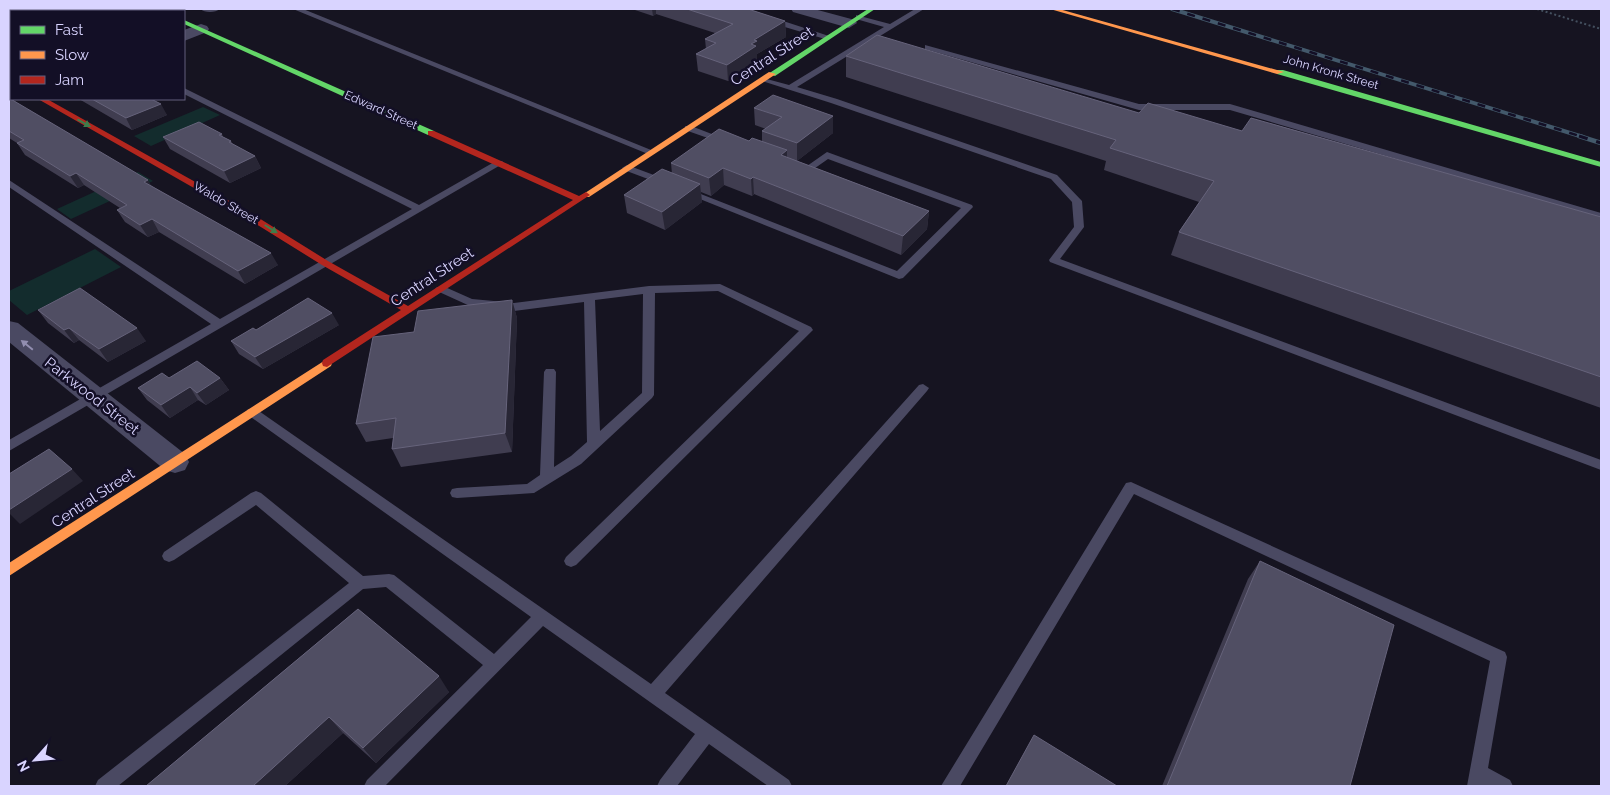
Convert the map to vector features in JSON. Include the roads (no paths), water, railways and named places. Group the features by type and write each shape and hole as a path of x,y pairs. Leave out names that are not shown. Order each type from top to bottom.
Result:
{"street":[{"path":"798,9 854,20"},
{"name":"Central Street","path":"9,570 872,9"},
{"name":"John Kronk Street","path":"1053,9 1422,112 1601,165"},
{"name":"Edward Street","path":"185,22 578,199"},
{"path":"185,36 201,29"},
{"name":"Waldo Street","path":"44,100 246,214 325,263 408,310"},
{"name":"Parkwood Street","path":"9,329 176,462"}],"lane":[{"path":"204,9 216,9"},
{"path":"297,9 651,152"},
{"path":"790,88 920,9"},
{"path":"764,18 828,37"},
{"path":"854,20 891,27"},
{"path":"928,47 1139,107 1230,107 1601,216"},
{"path":"763,80 1054,177 1077,201 1079,227 1054,260 1601,465"},
{"path":"185,92 420,209"},
{"path":"688,128 736,145"},
{"path":"627,168 899,276 968,207 828,155 808,170 790,163"},
{"path":"9,446 499,163"},
{"path":"9,183 219,324"},
{"path":"440,289 470,302 514,306 649,290 720,287 807,330 571,560"},
{"path":"458,493 529,489 576,460 648,395 649,290"},
{"path":"589,297 594,442"},
{"path":"547,478 550,372"},
{"path":"652,695 923,388"},
{"path":"252,412 783,786"},
{"path":"950,786 1131,487 1499,657 1477,780 1504,786"},
{"path":"169,556 256,497 360,583"},
{"path":"104,786 360,583 389,580 494,665"},
{"path":"373,786 542,617"},
{"path":"666,786 707,733"}],"railway":[{"path":"1172,9 1583,137"},
{"path":"1579,136 1601,143"}]}
